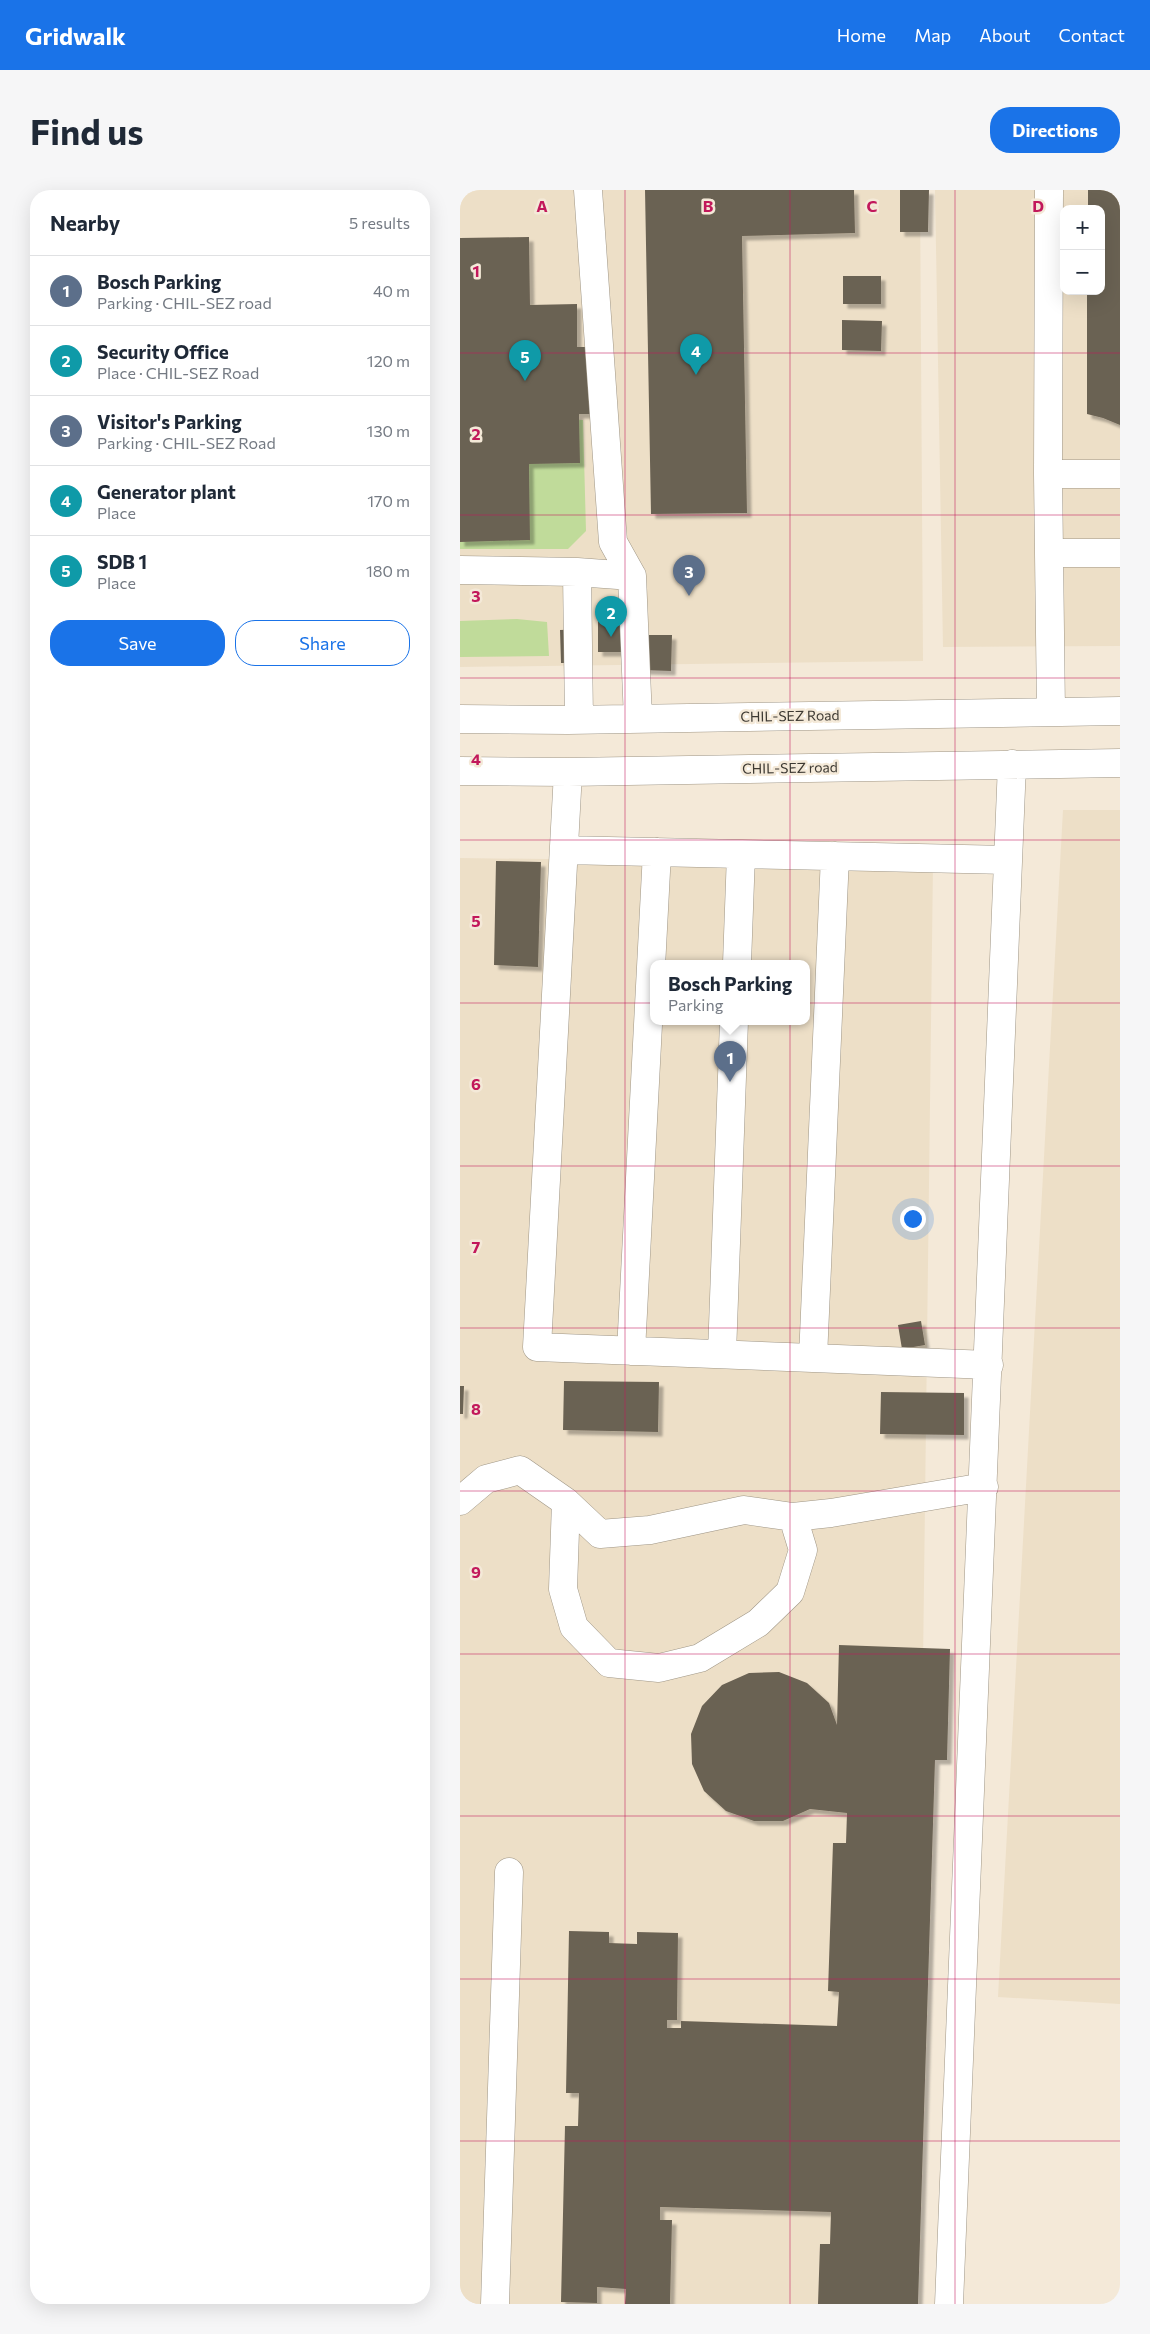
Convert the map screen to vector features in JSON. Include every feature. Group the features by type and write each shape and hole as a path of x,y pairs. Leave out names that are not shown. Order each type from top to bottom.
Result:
{"street":[{"path":"588,190 613,542 632,576 638,719"},
{"path":"1049,190 1048,474 1050,712"},
{"path":"1048,474 1120,474"},
{"path":"1049,553 1120,553"},
{"path":"460,570 577,572 632,576"},
{"path":"577,572 579,720"},
{"name":"CHIL-SEZ Road","path":"460,719 579,720 1120,711"},
{"name":"CHIL-SEZ road","path":"460,771 568,772 1120,763"},
{"path":"949,2304 984,1488 1012,764"},
{"path":"568,772 537,1347 988,1365"},
{"path":"564,850 1008,860"},
{"path":"652,960 657,852"},
{"path":"736,960 741,854"},
{"path":"813,1358 835,856"},
{"path":"632,1351 650,992"},
{"path":"722,1354 734,1025"},
{"path":"460,1501 486,1479 520,1470 566,1502 600,1534 650,1530 744,1510 793,1517 831,1513 984,1488"},
{"path":"566,1502 563,1590 574,1628 609,1663 659,1668 700,1658 758,1622 790,1592 803,1550 793,1517"},
{"path":"495,2304 509,1872"}],"shaded area":[{"path":"460,190 920,190 923,661 460,667"},
{"path":"935,190 1120,190 1120,646 943,647"},
{"path":"1063,810 1120,810 1120,2004 998,1997"},
{"path":"460,858 933,864 915,2304 460,2304"}],"green space":[{"path":"528,417 583,420 586,531 568,549 460,549 460,500"},
{"path":"517,619 547,622 549,656 460,657 460,621"}],"building":[{"path":"645,190 854,190 855,233 742,236 747,513 651,514"},
{"path":"900,190 929,190 928,232 900,232"},
{"path":"1088,190 1120,190 1120,425 1087,414 1087,295 1105,295 1105,205 1088,205"},
{"path":"529,237 530,305 577,304 577,347 590,347 591,414 579,414 580,463 529,464 530,540 460,542 460,238"},
{"path":"843,276 881,276 881,304 843,304"},
{"path":"842,320 882,321 881,351 842,350"},
{"path":"616,619 625,619 625,652 598,652 598,621 615,621"},
{"path":"583,629 584,663 561,663 560,630"},
{"path":"642,635 672,635 671,671 641,670"},
{"path":"496,861 541,862 538,967 494,965"},
{"path":"921,1321 925,1345 902,1349 898,1325"},
{"path":"564,1381 659,1382 658,1432 563,1430"},
{"path":"460,1386 464,1386 463,1414 460,1414"},
{"path":"881,1392 964,1393 964,1435 880,1434"},
{"path":"839,1645 950,1649 947,1760 935,1760 918,2304 818,2304 820,2244 830,2244 831,2212 660,2207 660,2220 672,2220 670,2304 625,2304 626,2289 597,2287 597,2303 561,2302 565,2126 578,2126 579,2093 566,2093 569,1931 609,1932 609,1943 637,1944 637,1932 678,1933 677,2020 667,2020 667,2028 681,2028 681,2021 837,2026 839,1992 828,1991 833,1843 846,1843 847,1813 810,1809 783,1821 754,1821 726,1811 704,1791 692,1764 691,1734 702,1706 722,1685 749,1673 779,1672 807,1683 829,1703 837,1725"}],"place":[{"name":"Generator plant","path":"696,375"},
{"name":"SDB 1","path":"525,381"},
{"name":"Visitor's Parking","path":"689,596"},
{"name":"Security Office","path":"611,637"},
{"name":"Bosch Parking","path":"730,1082"}]}
